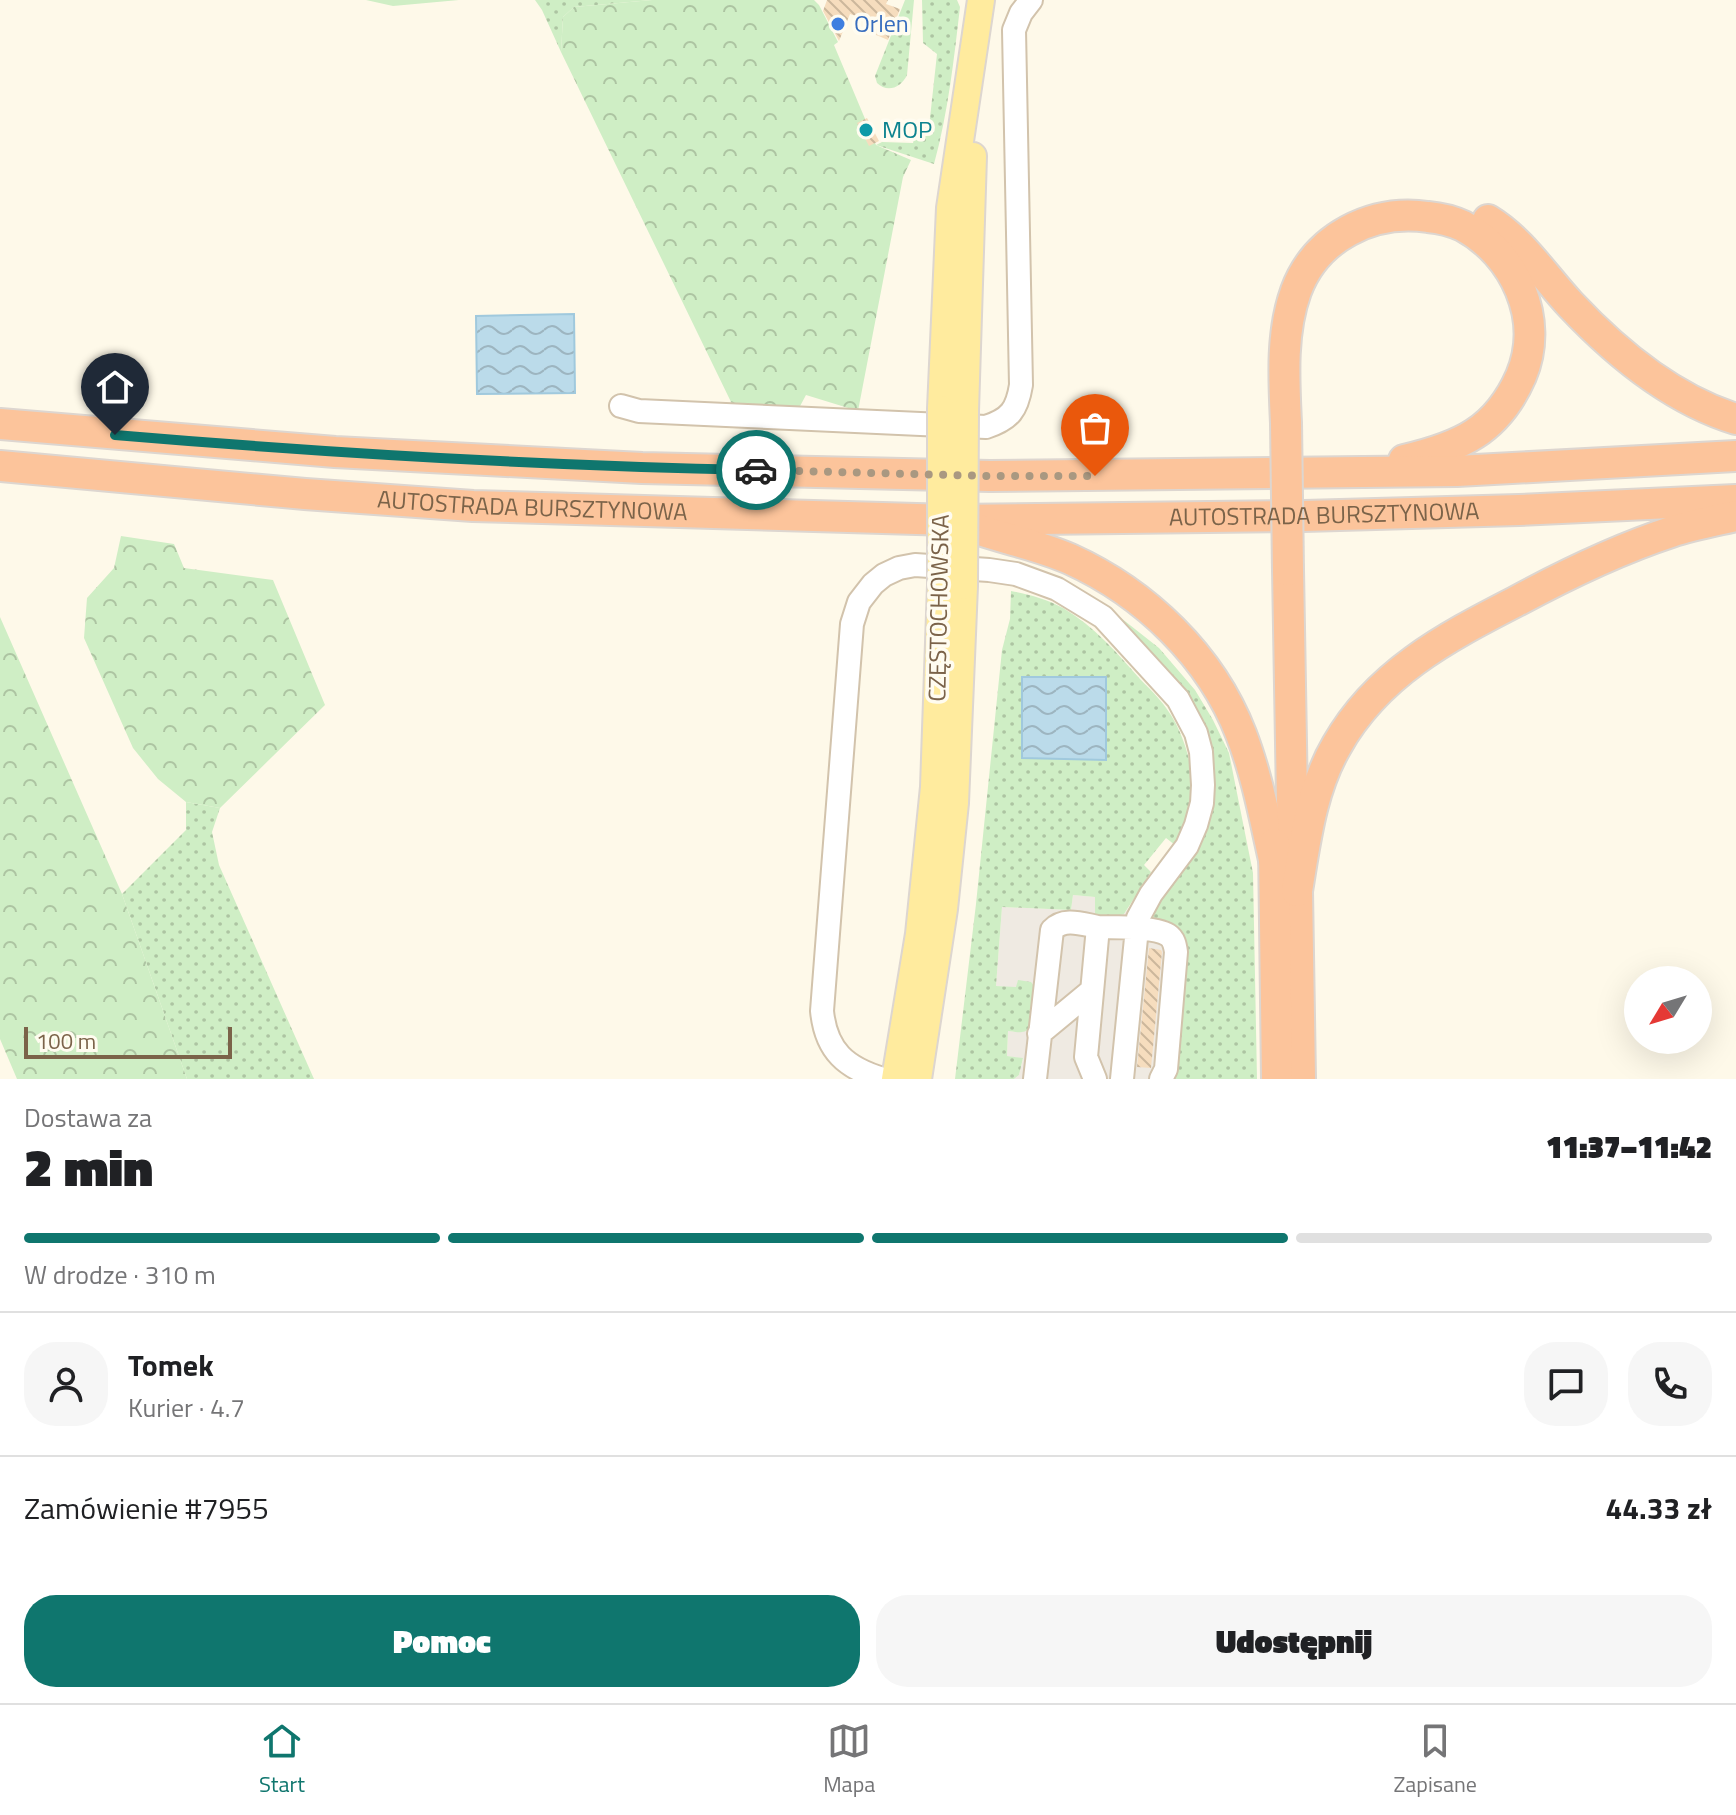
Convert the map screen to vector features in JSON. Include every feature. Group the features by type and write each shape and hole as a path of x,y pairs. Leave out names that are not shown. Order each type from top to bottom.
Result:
{"highway":[{"path":"1277,1079 1275,864 1279,570 1276,424 1267,342 1282,276 1292,256 1310,235 1355,205 1402,195 1423,196 1463,206 1497,225 1570,304 1627,357 1664,385 1692,401 1736,419"},
{"path":"1276,424 1291,308 1304,274 1322,250 1346,232 1370,220 1396,215 1437,218 1461,225 1483,239 1515,277 1529,315 1530,336 1524,368 1511,397 1494,418 1469,438 1448,448 1351,473"},
{"name":"AUTOSTRADA BURSZTYNOWA","path":"7,426 335,452 642,468 990,476 1457,471 1736,456"},
{"name":"AUTOSTRADA BURSZTYNOWA","path":"5,466 473,506 951,520 1318,516 1736,500"},
{"path":"1297,891 1308,826 1336,745 1370,698 1394,675 1456,633 1598,560 1672,531 1736,516"},
{"path":"951,520 997,537 1040,547 1093,570 1145,603 1186,645 1207,671 1240,732 1275,864"},
{"path":"1279,570 1297,891 1300,1079"}],"main road":[{"name":"CZĘSTOCHOWSKA","path":"918,1079 944,909 959,742 952,586 953,410 981,0"},
{"name":"CZĘSTOCHOWSKA","path":"895,1079 919,934 952,586"}],"lane":[{"path":"621,406 639,411 986,427 1007,417 1019,398 1021,385 1014,30 1031,0"},
{"path":"883,1079 857,1070 845,1062 829,1041 822,1011 852,624 859,602 873,584 899,568 915,565 1016,574 1057,589 1103,617 1178,699 1196,733 1201,752 1202,803 1187,846 1139,912 1122,1079"},
{"path":"1035,1079 1052,930 1058,924 1067,922 1166,933 1172,938 1176,952 1166,1069 1161,1079"},
{"path":"1095,1079 1085,1068 1098,927"},
{"path":"1039,1034 1091,991"}],"shaded area":[{"path":"1073,895 1095,897 1124,914 1131,905 1165,925 1171,1079 1014,1079 1019,1075 1023,1059 1007,1056 1008,1031 1023,1032 1018,981 1017,988 996,986 1002,907 1071,910"}],"green space":[{"path":"366,0 459,0 393,6"},
{"path":"535,0 652,0 574,7 563,17 561,52"},
{"path":"652,0 814,0 838,42 834,45 876,145 911,160 903,177 858,411 806,395 799,408 732,404 561,52 563,17 574,7"},
{"path":"905,0 914,0 907,75 898,86 885,88 877,83 875,76"},
{"path":"922,0 957,0 960,7 947,106 934,164 876,145 882,142 913,143 917,126 929,127 937,54 923,43"},
{"path":"121,536 174,544 184,568 273,580 325,705 220,808 186,802 158,779 133,748 84,638 87,598 114,568"},
{"path":"1011,591 1063,608 1104,640 1159,699 1175,722 1189,758 1192,797 1175,845 1166,838 1144,865 1151,872 1124,914 1095,916 1095,897 1073,895 1071,910 1002,907 996,986 1016,987 1018,980 1031,982 1037,990 1034,1021 1022,1032 1008,1031 1007,1056 1023,1058 1019,1075 1014,1079 955,1079 1002,650 1010,619","holes":["1106,677 1106,760 1022,758"]},
{"path":"0,617 122,894 187,1079 17,1079 0,1039"},
{"path":"1121,618 1159,648 1195,690 1229,753 1253,873 1257,1079 1171,1079 1182,981 1149,915 1202,840 1213,802 1214,776 1210,753 1183,690"},
{"path":"186,802 220,808 212,832 219,865 314,1079 187,1079 122,894 186,830"}],"water":[{"path":"574,314 575,393 477,394 476,316"},
{"path":"1022,677 1106,677 1106,760 1022,758"}],"building":[{"path":"827,0 888,0 886,4 900,9 888,40 874,34 879,23 850,14 839,41 823,11"},
{"name":"MOP","path":"867,118 879,141 869,146 857,123"},
{"path":"1149,948 1162,952 1151,1068 1137,1067"}],"way so far":[{"path":"756,470 1095,476"}],"place":[{"name":"Orlen","path":"838,24"},
{"name":"MOP","path":"866,130"}],"route":[{"path":"115,435 335,452 642,468 756,470"}]}
